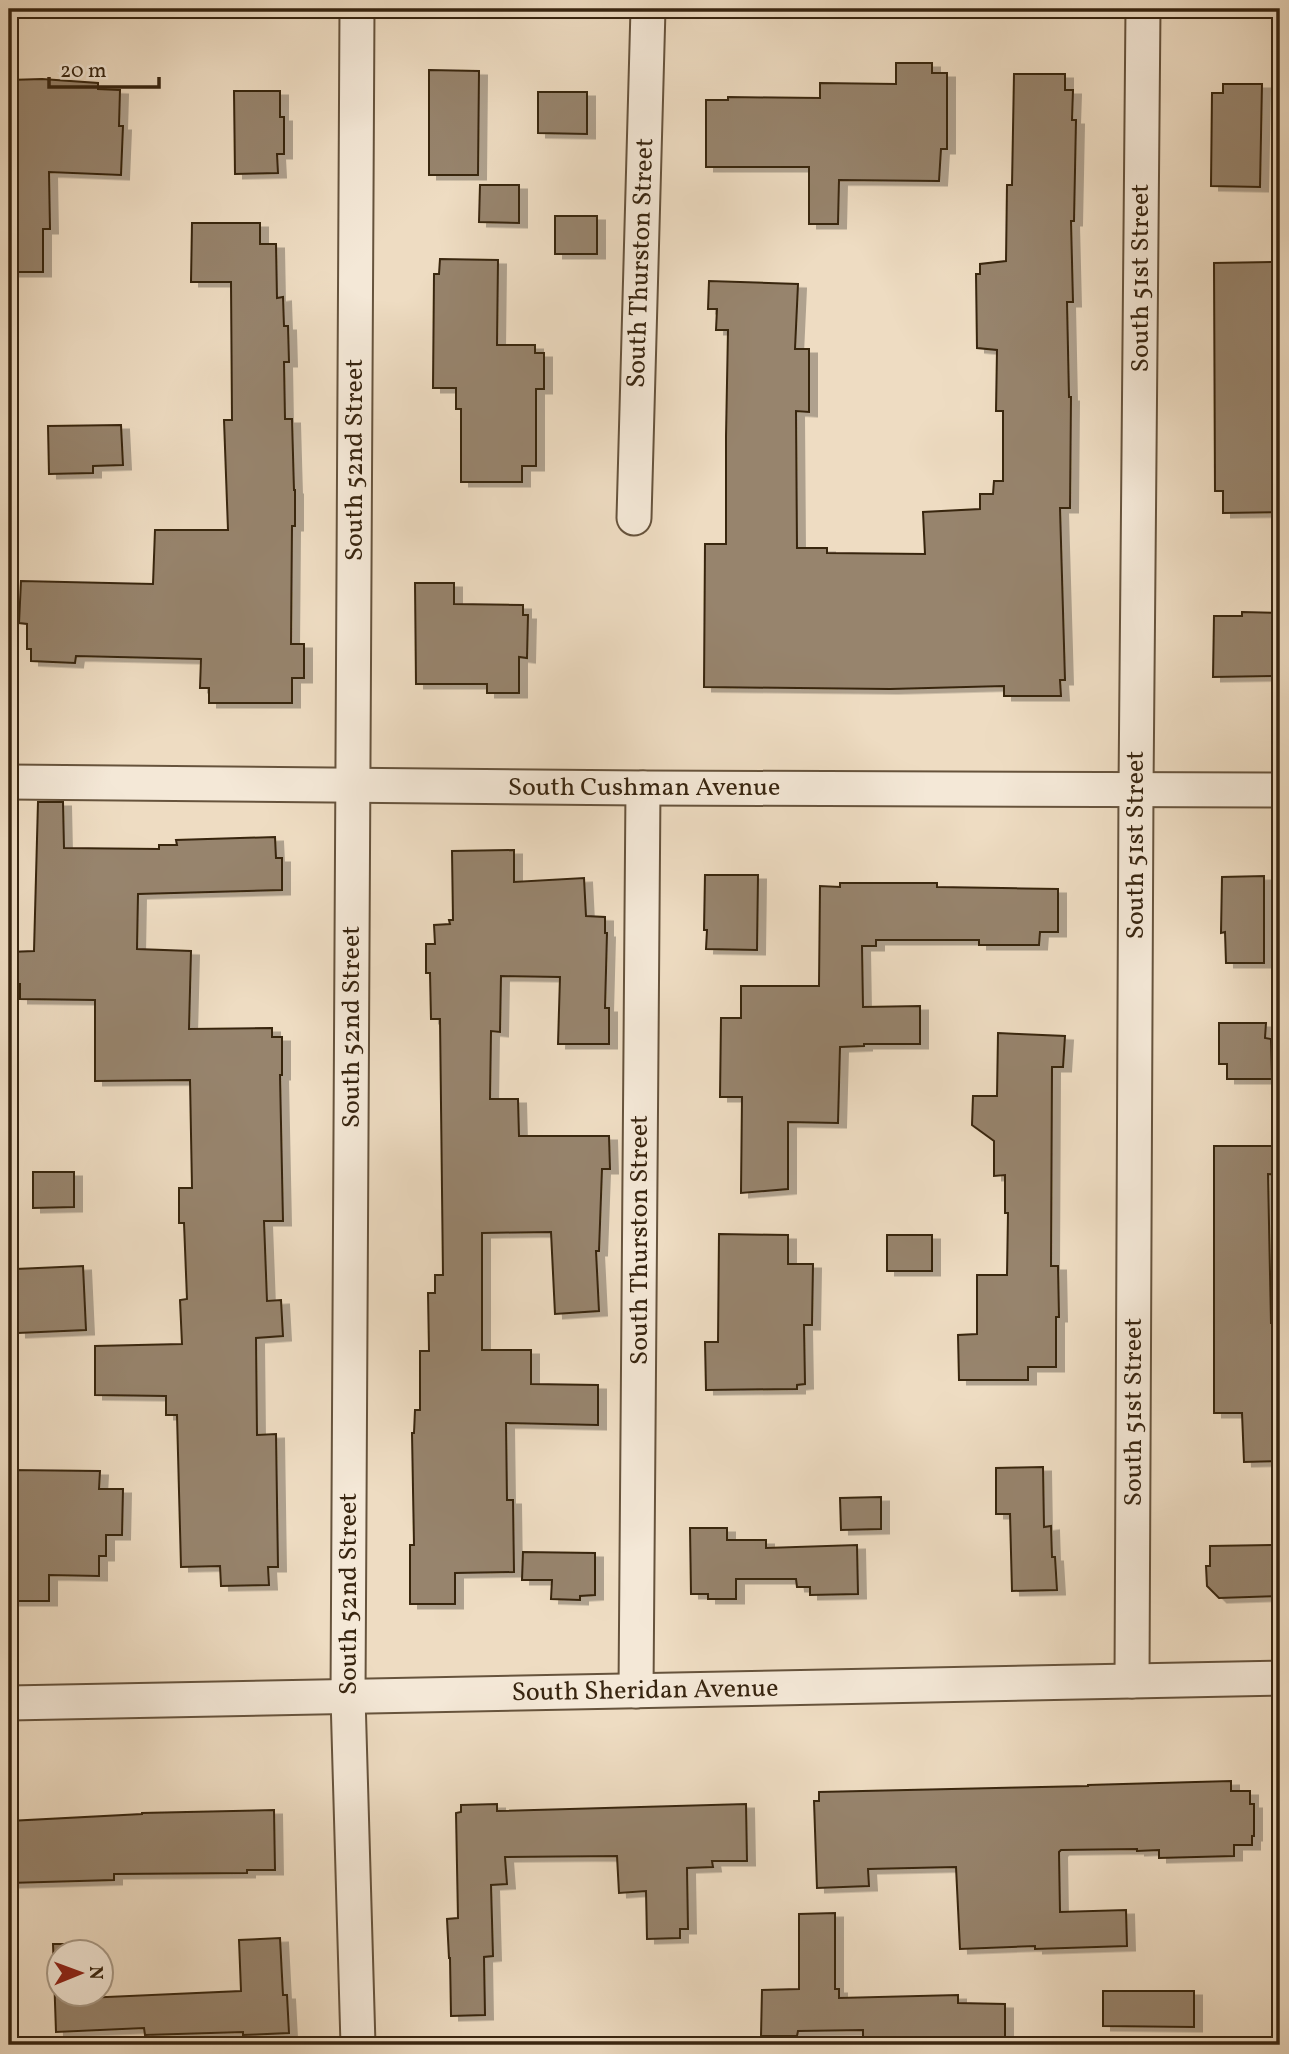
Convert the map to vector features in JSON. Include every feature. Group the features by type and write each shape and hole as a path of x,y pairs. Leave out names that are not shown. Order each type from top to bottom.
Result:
{"street":[{"name":"South 52nd Street","path":"357,9 348,1697 358,2045"},
{"name":"South Thurston Street","path":"634,518 648,9"},
{"name":"South 51st Street","path":"1132,1681 1143,9"},
{"name":"South Cushman Avenue","path":"9,782 1280,790"},
{"name":"South Thurston Street","path":"636,1691 643,788"},
{"name":"South Sheridan Avenue","path":"9,1703 1280,1678"}],"building":[{"path":"896,63 932,63 932,73 947,73 947,149 941,149 939,181 839,180 838,224 809,224 809,167 706,167 706,100 728,100 728,97 820,98 820,83 896,84"},
{"path":"429,70 479,71 478,175 429,175"},
{"path":"1014,74 1065,74 1065,90 1073,90 1072,120 1076,120 1074,221 1071,221 1073,302 1067,302 1071,397 1070,508 1060,508 1065,680 1060,680 1061,696 1004,696 1004,686 890,689 704,687 705,544 726,544 728,330 716,330 717,309 708,309 709,281 798,284 795,349 809,349 809,412 796,411 797,548 827,548 827,553 925,554 923,512 980,509 980,494 993,494 994,481 1003,481 1003,411 996,411 997,350 977,348 976,274 980,274 980,264 1006,261 1007,185 1012,185"},
{"path":"42,79 98,83 98,89 120,90 119,126 123,126 121,175 49,172 50,229 43,229 43,272 9,272 9,80"},
{"path":"1223,84 1262,84 1260,187 1211,186 1212,93 1223,93"},
{"path":"234,91 280,91 280,117 284,117 284,154 277,154 278,173 235,174"},
{"path":"538,92 587,92 587,134 538,133"},
{"path":"480,185 519,185 519,223 479,222"},
{"path":"555,216 597,216 597,254 555,254"},
{"path":"192,223 260,223 260,244 276,244 277,298 283,297 284,326 288,326 289,362 284,362 285,419 292,419 295,490 291,644 304,644 304,678 292,678 292,703 209,703 209,688 200,688 201,659 76,656 75,663 31,661 31,649 27,649 27,624 19,623 21,581 153,584 155,530 228,530 224,420 232,420 231,282 191,282"},
{"path":"440,259 498,260 497,345 535,345 535,353 544,353 544,389 536,389 536,466 522,466 522,482 461,482 461,409 456,409 456,388 433,388 434,274 439,274"},
{"path":"1280,262 1280,512 1223,513 1223,491 1215,491 1214,263"},
{"path":"121,425 123,465 93,466 93,473 49,474 48,426"},
{"path":"415,583 454,583 454,604 523,605 523,615 528,615 527,658 519,657 519,693 487,693 487,684 416,684"},
{"path":"1242,612 1280,613 1280,676 1213,677 1214,616 1242,616"},
{"path":"38,802 63,802 64,848 159,849 159,845 177,845 176,840 275,837 276,858 282,858 282,890 138,894 137,949 191,951 189,1029 272,1028 272,1037 282,1037 280,1075 283,1221 264,1221 267,1301 281,1300 283,1336 256,1338 257,1435 276,1434 278,1567 268,1567 269,1585 221,1586 220,1566 181,1567 177,1415 166,1415 166,1396 95,1395 95,1346 182,1344 180,1300 187,1299 184,1223 179,1223 179,1188 192,1188 190,1080 95,1081 95,1000 20,999 20,984 9,984 9,952 34,951"},
{"path":"514,850 514,882 584,878 586,916 605,917 605,1008 609,1008 609,1044 558,1044 560,977 501,976 500,1032 491,1031 490,1099 518,1099 519,1136 609,1136 610,1169 602,1169 599,1251 596,1251 599,1311 555,1314 551,1232 482,1233 482,1350 531,1350 531,1384 598,1385 598,1425 506,1423 507,1500 513,1500 514,1572 455,1573 455,1604 410,1604 410,1545 414,1545 412,1433 415,1410 420,1410 420,1351 429,1351 428,1293 435,1293 435,1275 443,1275 440,1019 431,1019 426,944 435,944 434,925 450,924 449,920 453,920 452,851"},
{"path":"705,875 758,875 757,950 706,949"},
{"path":"1264,876 1264,963 1226,963 1225,932 1221,933 1222,877"},
{"path":"840,883 937,883 937,887 1058,889 1058,932 1040,932 1039,945 979,945 979,940 876,940 876,946 862,946 863,1007 920,1006 920,1044 840,1047 838,1123 788,1122 788,1189 741,1193 742,1097 720,1097 721,1018 741,1018 741,986 819,986 820,886 840,887"},
{"path":"1219,1023 1266,1023 1265,1038 1271,1039 1272,1079 1227,1079 1227,1064 1219,1064"},
{"path":"998,1033 1065,1036 1063,1067 1052,1067 1051,1266 1058,1266 1059,1317 1056,1317 1056,1367 1028,1367 1028,1380 959,1380 958,1335 977,1334 977,1275 1007,1275 1008,1213 1005,1213 1005,1175 994,1176 994,1141 972,1125 973,1096 997,1096"},
{"path":"1214,1146 1280,1146 1280,1175 1268,1174 1271,1323 1280,1323 1280,1461 1244,1462 1242,1413 1214,1413"},
{"path":"33,1172 74,1172 74,1207 33,1208"},
{"path":"719,1234 788,1235 788,1264 813,1264 812,1325 804,1325 805,1384 797,1385 797,1389 706,1390 705,1342 718,1342"},
{"path":"887,1235 932,1235 932,1271 887,1271"},
{"path":"83,1266 86,1330 18,1333 16,1269"},
{"path":"1043,1467 1044,1527 1051,1526 1057,1590 1012,1591 1010,1514 996,1514 996,1468"},
{"path":"9,1470 100,1471 99,1489 123,1489 122,1535 106,1535 106,1556 99,1556 99,1576 49,1575 49,1601 9,1601"},
{"path":"881,1497 881,1529 841,1530 840,1498"},
{"path":"690,1528 727,1528 727,1540 766,1540 766,1548 857,1545 858,1594 810,1595 810,1587 797,1587 796,1579 736,1579 736,1599 708,1599 708,1594 691,1594"},
{"path":"1280,1545 1280,1596 1219,1598 1207,1586 1206,1566 1210,1566 1210,1546"},
{"path":"523,1552 595,1553 595,1595 580,1596 580,1600 551,1599 552,1580 522,1580"},
{"path":"1231,1781 1231,1791 1250,1791 1250,1804 1254,1804 1252,1845 1234,1845 1234,1856 1159,1858 1159,1850 1137,1849 1059,1852 1060,1912 1126,1910 1127,1946 960,1949 956,1867 868,1869 869,1886 817,1888 814,1801 819,1801 819,1792"},
{"path":"497,1804 497,1811 746,1804 747,1861 712,1861 713,1867 687,1868 688,1929 680,1929 680,1938 647,1939 646,1891 619,1893 617,1856 505,1857 507,1884 491,1885 493,1956 484,1957 485,2015 451,2016 447,1919 458,1918 456,1813 461,1812 461,1805"},
{"path":"274,1810 275,1870 247,1870 247,1873 114,1874 114,1880 9,1883 9,1821 142,1813"},
{"path":"835,1913 835,1989 839,1989 839,1998 958,1995 958,2003 1005,2004 1005,2045 863,2045 863,2030 798,2031 797,2036 761,2036 762,1990 799,1989 799,1914"},
{"path":"280,1938 283,1995 287,1995 289,2033 145,2035 144,2028 56,2032 55,2008 116,2008 116,1997 241,1991 239,1940"},
{"path":"1103,1991 1194,1991 1194,2027 1103,2026"}]}
